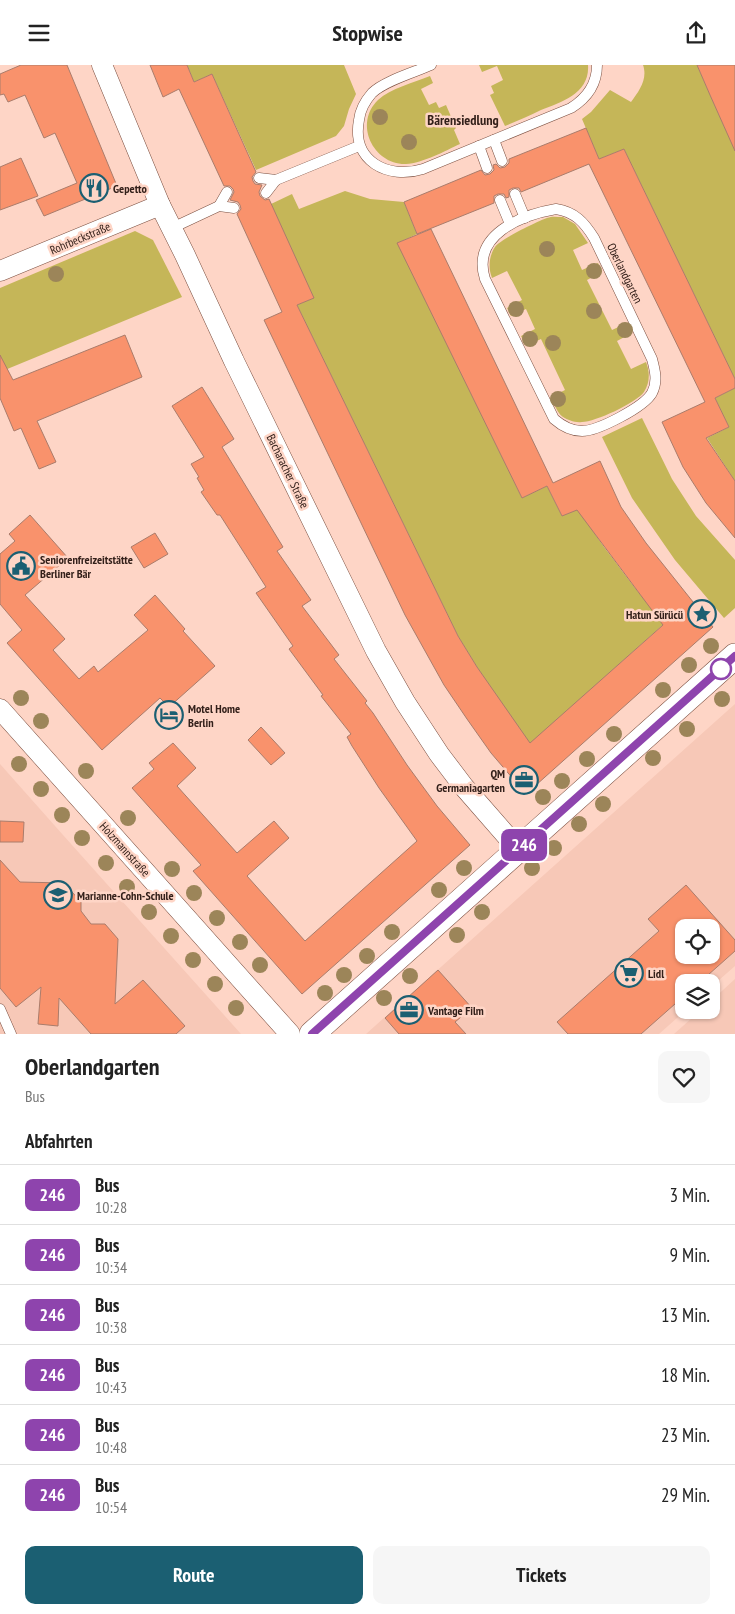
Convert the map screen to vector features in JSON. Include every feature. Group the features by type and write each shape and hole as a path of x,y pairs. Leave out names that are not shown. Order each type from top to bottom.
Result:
{"street":[{"name":"Bacharacher Straße","path":"102,65 160,205 303,502 389,674 424,733 450,769 519,849"},
{"name":"Rohrbeckstraße","path":"0,271 160,205"},
{"path":"312,1034 735,656"},
{"name":"Holzmannstraße","path":"0,709 290,1034"}],"lane":[{"path":"431,65 383,85 374,91 365,101 360,113 357,127 359,146 366,157 388,171 411,173 423,169 571,108 588,95 594,83 598,65"},
{"path":"494,140 502,161"},
{"path":"259,178 276,180 359,146"},
{"path":"478,146 487,168"},
{"path":"266,193 276,180"},
{"path":"219,206 227,192"},
{"path":"515,194 525,218"},
{"path":"500,200 510,224"},
{"path":"172,228 219,206 234,208"},
{"name":"Oberlandgarten","path":"566,210 577,216 587,226 652,359 656,371 655,380 653,391 647,400 599,427 583,431 573,430 554,419 482,270 486,249 501,230 510,224 535,213 566,210"},
{"path":"0,1009 11,1034"}],"shaded area":[{"path":"187,65 344,65 356,94 344,126 336,136 256,170 212,74 194,82"},
{"path":"479,65 588,65 584,83 573,95 566,100 505,126 490,95 494,93 491,86 503,80 497,66 482,72"},
{"path":"643,65 697,65 725,128 735,124 735,379 624,149 599,159 582,119 591,112 610,90 631,102 644,80"},
{"path":"430,76 433,83 421,89 429,105 436,102 439,108 446,105 456,128 454,130 460,144 420,161 406,164 395,163 376,151 371,141 367,131 367,120 371,110 378,100 389,92"},
{"path":"345,191 370,199 404,202 417,234 398,243 522,498 547,486 562,516 580,508 587,522 626,576 666,622 529,745 458,636 297,305 313,298 271,204 292,194 299,209"},
{"path":"551,217 563,217 575,224 588,243 573,250 582,270 598,263 602,272 587,280 612,330 627,323 632,333 617,341 631,369 646,362 649,374 646,389 640,396 615,411 596,419 582,422 574,422 567,419 557,410 551,397 565,390 541,339 526,346 521,336 535,329 526,309 511,316 507,308 522,300 507,271 492,278 490,270 491,254 495,247 504,240 542,220"},
{"path":"135,231 153,240 182,297 0,372 0,288"},
{"path":"735,388 735,481 707,438 729,427 715,398"},
{"path":"642,418 672,479 696,516 735,560 735,608 724,618 675,560 632,498 602,437"},
{"path":"735,704 735,966 720,979 720,974 675,974 676,1019 659,1034 366,1034"},
{"name":"Marianne-Cohn-Schule","path":"0,764 63,835 241,1034 0,1034"},
{"path":"735,979 735,1034 674,1034 691,1019 720,1019 720,993"}],"building":[{"path":"21,65 67,65 117,186 44,216 36,200 77,183 55,133 44,138 25,95 8,102 4,94 0,95 0,74"},
{"path":"150,65 187,65 194,82 212,74 256,172 252,177 253,181 255,184 262,185 259,192 260,196 265,200 269,199 314,298 297,305 458,636 477,667 530,743 663,625 577,510 562,516 547,486 522,498 397,243 431,229 553,483 600,461 621,507 646,543 713,627 526,794 491,753 444,685 405,615 264,320 282,312 237,214 241,209 240,205 238,202 230,200 234,192 233,189 230,186 224,186 179,89 163,97"},
{"path":"697,65 735,65 735,151 710,95"},
{"path":"586,128 599,159 624,149 735,379 735,388 715,398 729,427 706,438 735,481 735,538 706,503 683,467 662,422 705,402 589,164 521,192 519,188 513,188 509,190 509,197 506,198 504,194 498,194 494,196 494,203 417,234 404,202 481,170 485,175 490,174 494,170 493,165 496,164 500,168 505,167 509,163 509,159"},
{"path":"21,158 38,196 0,210 0,167"},
{"path":"125,335 142,377 37,421 56,462 39,469 21,428 14,431 0,398 0,355 13,380"},
{"path":"202,387 234,439 222,447 283,547 277,551 311,600 302,606 339,655 334,659 367,701 365,703 407,765 437,806 470,845 302,994 193,871 201,865 132,788 154,769 149,763 173,743 196,768 177,786 237,853 274,821 289,838 247,876 305,941 417,841 352,746 347,737 351,734 321,696 323,695 289,649 293,646 256,593 266,587 220,515 217,515 201,492 204,490 191,464 204,457 172,406"},
{"path":"30,515 68,558 25,595 65,639 53,650 79,679 94,666 98,672 148,630 134,615 155,595 185,629 183,631 215,666 169,707 160,698 102,750 7,643 22,630 0,604 0,554 15,541 9,534"},
{"path":"155,533 168,554 144,568 131,547"},
{"path":"261,727 285,753 271,765 248,740"},
{"path":"0,821 24,822 23,842 0,842"},
{"path":"0,860 20,882 64,883 81,902 81,911 91,924 105,924 118,939 115,1004 143,980 185,1026 176,1034 91,1034 59,998 58,1026 38,1024 41,987 16,1007 0,988"},
{"path":"686,885 716,919 675,919 675,964 720,964 720,923 735,940 735,951 709,974 675,974 675,1004 641,1034 568,1034 557,1022 659,931 648,919"},
{"path":"438,970 472,1008 455,1022 466,1034 399,1034 385,1018"}],"bus line":[{"name":"246","path":"312,1034 735,656"}],"place":[{"name":"Gepetto","path":"94,188"},
{"name":"Seniorenfreizeitstätte Berliner Bär","path":"21,566"},
{"name":"Hatun Sürücü","path":"702,614"},
{"name":"Motel Home Berlin","path":"169,715"},
{"name":"QM Germaniagarten","path":"524,780"},
{"name":"Marianne-Cohn-Schule","path":"58,895"},
{"name":"Lidl","path":"629,973"},
{"name":"Vantage Film","path":"409,1010"}],"district":[{"name":"Bärensiedlung","path":"463,120"}]}
